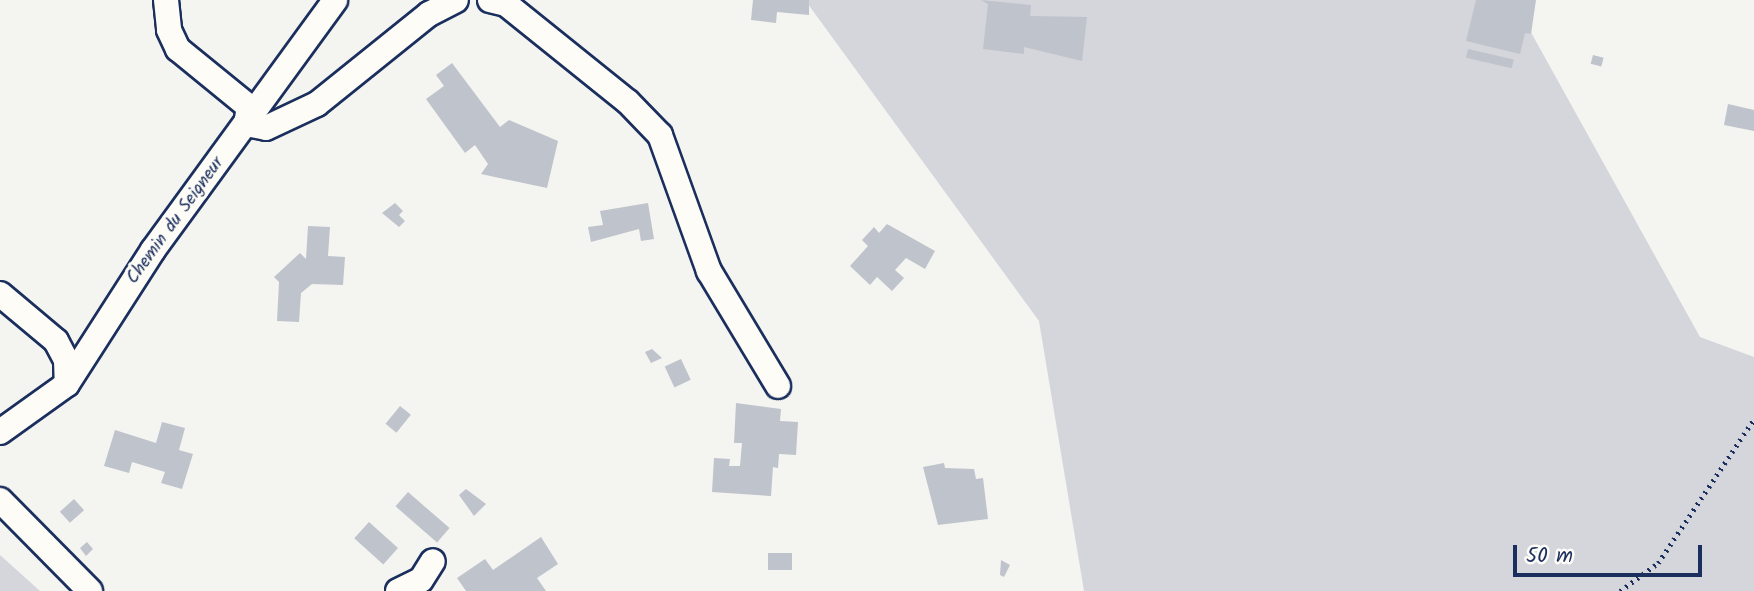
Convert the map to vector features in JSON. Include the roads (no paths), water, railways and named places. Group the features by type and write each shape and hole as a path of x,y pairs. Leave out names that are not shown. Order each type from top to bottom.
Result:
{"street":[{"path":"166,0 169,30 178,49 249,107 246,124 266,128 317,104 429,14 456,0"},
{"name":"Chemin du Seigneur","path":"0,432 66,384 153,250 335,0"},
{"path":"490,0 506,4 628,102 660,135 709,271 778,386"},
{"path":"0,294 56,341 66,360 66,384"},
{"path":"0,500 90,591"},
{"path":"398,591 421,580 433,561"}]}
